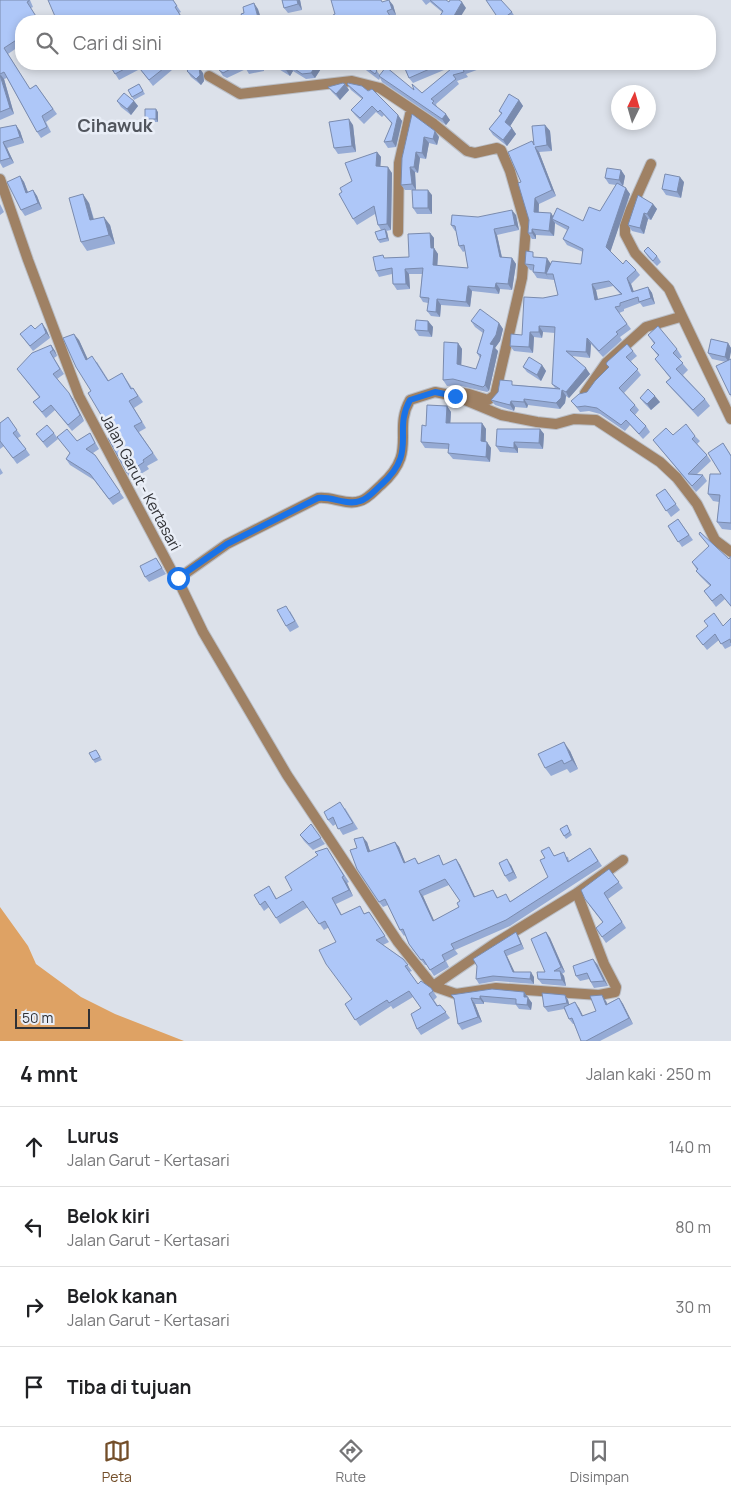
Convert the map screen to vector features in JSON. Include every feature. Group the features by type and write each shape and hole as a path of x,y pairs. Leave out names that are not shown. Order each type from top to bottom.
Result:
{"street":[{"path":"177,578 227,544 318,498 356,502 367,498 388,478 400,462 405,412 410,400 435,392 469,394 488,400 495,395 522,278 526,227 510,171 501,150 497,148 475,153 467,151 434,124 380,88 352,81 240,94 209,76"},
{"path":"398,232 399,163 411,110"},
{"path":"651,164 631,209 625,226 625,234 636,253 669,290 680,317 728,405 731,420"},
{"name":"Jalan Garut - Kertasari","path":"0,179 32,274 79,396 169,568 177,578 204,632 287,776 398,942 433,986"},
{"path":"584,393 606,364 646,327 680,317"},
{"path":"435,392 455,396 501,415 524,420 556,424 585,418 596,420 608,426 660,462 677,478 696,504 715,540 731,552"},
{"path":"433,986 494,944 577,893 622,860"},
{"path":"433,986 456,994 489,988 599,995 615,992 616,987 604,964 577,893"}],"shaded area":[{"path":"0,907 28,946 36,964 81,997 115,1014 184,1041 0,1041"}],"building":[{"path":"0,0 29,0 27,2 35,15 15,15 15,41 4,48 15,65 15,70 18,70 30,89 36,85 53,109 42,116 47,127 37,132 4,72 0,74"},
{"path":"48,0 173,0 180,15 54,15"},
{"path":"282,0 297,0 298,4 284,8"},
{"path":"331,0 381,0 382,2 389,0 392,9 387,11 389,15 333,15 335,14"},
{"path":"430,0 446,0 449,2 450,0 459,0 462,2 454,15 441,15 443,11"},
{"path":"486,0 501,0 512,12 508,15 496,15"},
{"path":"254,3 257,15 241,15 244,13 243,7"},
{"path":"113,70 123,70 115,74"},
{"path":"141,70 162,70 149,80"},
{"path":"199,70 200,75 196,79 187,71"},
{"path":"296,70 313,70 311,73 302,74"},
{"path":"384,70 390,70 414,90 412,84 422,93 450,70 464,70 464,72 453,75 456,79 431,99 434,101 432,103 446,114 442,119 379,76"},
{"path":"406,70 427,70 409,78"},
{"path":"0,75 10,108 0,112"},
{"path":"348,83 362,86 368,91 372,89 398,115 392,141 384,142 392,123 380,110 378,112 372,106 360,118 351,110 363,98"},
{"path":"139,84 143,91 132,97 128,90"},
{"path":"345,84 336,94 328,87"},
{"path":"124,93 134,101 127,109 117,101"},
{"path":"509,94 519,100 505,122 512,128 503,140 489,129 502,113 499,111"},
{"path":"145,109 156,109 156,119 145,119"},
{"path":"412,114 435,131 433,139 424,137 422,153 416,152 414,167 410,167 412,184 401,185 402,158"},
{"path":"349,119 352,146 334,148 329,122"},
{"path":"16,125 20,137 3,142 10,158 0,161 0,128"},
{"path":"545,125 547,145 535,147 552,190 535,198 534,212 551,213 549,231 532,229 532,233 528,233 529,220 518,183 521,182 508,152 532,141 534,145 532,126"},
{"path":"377,152 376,166 388,167 387,224 378,225 374,206 353,219 339,194 342,192 340,188 352,181 345,163"},
{"path":"607,168 621,170 619,180 605,178"},
{"path":"665,174 680,177 677,192 662,189"},
{"path":"20,176 26,193 33,190 38,203 21,210 7,182"},
{"path":"617,183 626,188 606,247 623,264 626,260 636,270 627,278 632,292 648,287 651,298 639,302 638,297 620,303 620,306 615,307 627,324 616,332 618,334 599,351 587,338 586,352 566,351 586,368 566,392 562,390 561,398 556,403 524,399 524,402 511,401 510,405 491,400 498,392 500,380 512,381 512,385 560,389 552,384 555,327 539,326 539,332 530,332 529,347 510,346 511,334 522,335 524,297 543,298 558,295 553,274 546,274 552,261 581,264 583,249 563,239 569,227 552,219 557,208 583,221 589,207 600,211","holes":["609,281 622,294 595,300 592,284"]},
{"path":"412,190 428,190 428,208 413,208"},
{"path":"83,194 90,220 104,217 109,235 81,242 69,198"},
{"path":"638,195 653,204 647,214 644,213 640,228 628,225"},
{"path":"512,210 515,225 494,229 500,257 512,258 508,284 496,283 495,288 468,286 466,302 437,299 436,312 427,311 429,298 420,297 423,268 405,269 406,284 393,284 392,268 376,271 373,257 383,255 384,258 409,257 408,234 430,233 431,248 434,248 433,265 468,268 464,245 459,246 455,226 451,225 452,215 478,217"},
{"path":"385,229 387,238 378,240 375,232"},
{"path":"648,247 657,256 653,261 644,251"},
{"path":"526,251 533,252 533,257 547,258 545,273 533,272 534,265 525,264"},
{"path":"480,309 499,323 496,335 490,344 494,345 485,385 483,387 453,379 443,380 444,342 458,343 457,364 476,369 481,355 477,353 484,330 471,321"},
{"path":"416,320 428,321 428,331 415,330"},
{"path":"42,323 46,333 30,346 20,334 31,325 35,329"},
{"path":"658,326 677,349 673,353 683,363 676,369 705,399 693,410 666,382 671,378 655,359 659,355 651,347 655,343 648,335"},
{"path":"74,334 86,360 92,356 108,381 122,373 131,389 133,388 138,396 129,401 142,422 134,426 153,453 143,460 144,462 127,473 108,438 113,435 88,393 91,391 76,367 63,338"},
{"path":"711,339 728,343 725,357 708,353"},
{"path":"627,344 633,351 626,357 638,369 619,388 635,405 630,410 646,426 639,434 626,420 621,425 597,408 577,407 571,401 579,394 587,392 609,367 606,364 607,362"},
{"path":"51,345 53,350 50,352 60,369 53,374 69,393 80,415 68,425 51,405 42,412 33,402 40,397 17,369 32,353"},
{"path":"529,357 542,365 537,375 523,367"},
{"path":"731,359 731,394 730,395 716,366"},
{"path":"648,389 655,396 647,404 640,398"},
{"path":"427,405 447,406 446,423 482,423 481,441 487,442 486,457 448,453 449,444 421,442 422,425 426,426"},
{"path":"8,417 17,430 13,433 26,449 13,458 0,441 0,423"},
{"path":"686,424 695,436 692,439 707,455 688,474 703,475 692,486 653,440 666,428 673,435"},
{"path":"47,425 54,433 43,442 36,434"},
{"path":"67,429 77,441 90,433 95,443 86,449 95,455 120,492 109,499 90,474 66,459 70,453 57,437"},
{"path":"497,429 540,429 539,443 514,442 514,448 496,446"},
{"path":"723,443 731,456 731,523 717,522 720,495 708,494 710,474 721,474 708,453"},
{"path":"665,489 676,504 666,511 656,495"},
{"path":"678,519 689,535 678,542 668,526"},
{"path":"700,532 729,559 731,556 731,606 721,594 712,601 704,591 711,585 696,571 698,569 692,562 709,546 699,534"},
{"path":"156,558 162,568 145,577 140,566"},
{"path":"286,606 295,621 286,626 277,610"},
{"path":"714,613 723,626 731,618 731,643 730,639 721,644 715,634 703,645 696,636 708,626 704,621"},
{"path":"564,742 572,760 564,764 562,760 545,768 538,754"},
{"path":"96,750 100,757 93,760 89,753"},
{"path":"340,802 353,823 338,829 333,817 328,820 324,812"},
{"path":"311,824 321,838 309,844 300,835"},
{"path":"567,825 570,832 564,836 560,829"},
{"path":"363,837 368,852 395,842 404,863 415,858 418,864 439,855 443,865 456,859 474,897 493,890 497,898 506,894 510,902 548,877 540,860 545,858 541,851 549,847 554,856 564,852 568,862 590,848 598,861 506,920 451,944 454,949 442,955 445,961 430,970 409,944 403,929 400,930 385,899 379,902 357,869 350,850 357,848 354,839","holes":["445,879 460,901 457,903 459,907 433,921 419,891"]},
{"path":"327,848 344,876 342,877 349,890 332,898 341,915 360,906 364,914 369,912 385,936 376,940 403,959 408,965 405,966 418,984 421,981 431,988 433,991 429,994 437,1006 440,1005 446,1012 417,1029 411,1014 421,1008 409,991 389,1003 387,1000 355,1020 345,1004 352,999 326,964 319,950 336,942 325,921 319,924 303,901 276,918 265,901 260,905 254,895 269,886 276,899 292,890 285,877 318,855 315,852"},
{"path":"507,859 513,872 505,876 499,863"},
{"path":"609,869 619,882 604,893 622,922 602,937 596,928 603,922 585,899 581,890"},
{"path":"516,932 521,944 504,951 513,972 531,972 530,979 493,976 476,979 477,966 473,959"},
{"path":"546,932 561,967 554,971 560,971 562,980 538,979 537,972 545,972 531,939"},
{"path":"593,959 604,981 591,982 587,973 576,976 573,966"},
{"path":"492,989 524,992 524,997 528,997 527,1005 516,1004 516,999 480,996 480,999 471,998 478,1017 458,1024 454,998 451,995"},
{"path":"542,993 565,995 567,1003 544,1007"},
{"path":"602,995 606,1005 619,998 629,1018 586,1041 581,1041 572,1018 569,1019 564,1007 575,1002 582,1016 596,1011 590,996"}],"district":[{"name":"Cihawuk","path":"115,125"}],"route":[{"path":"178,578 227,544 318,498 326,497 351,502 367,498 396,470 400,462 405,430 405,412 410,400 418,395 435,392 455,396"}]}
